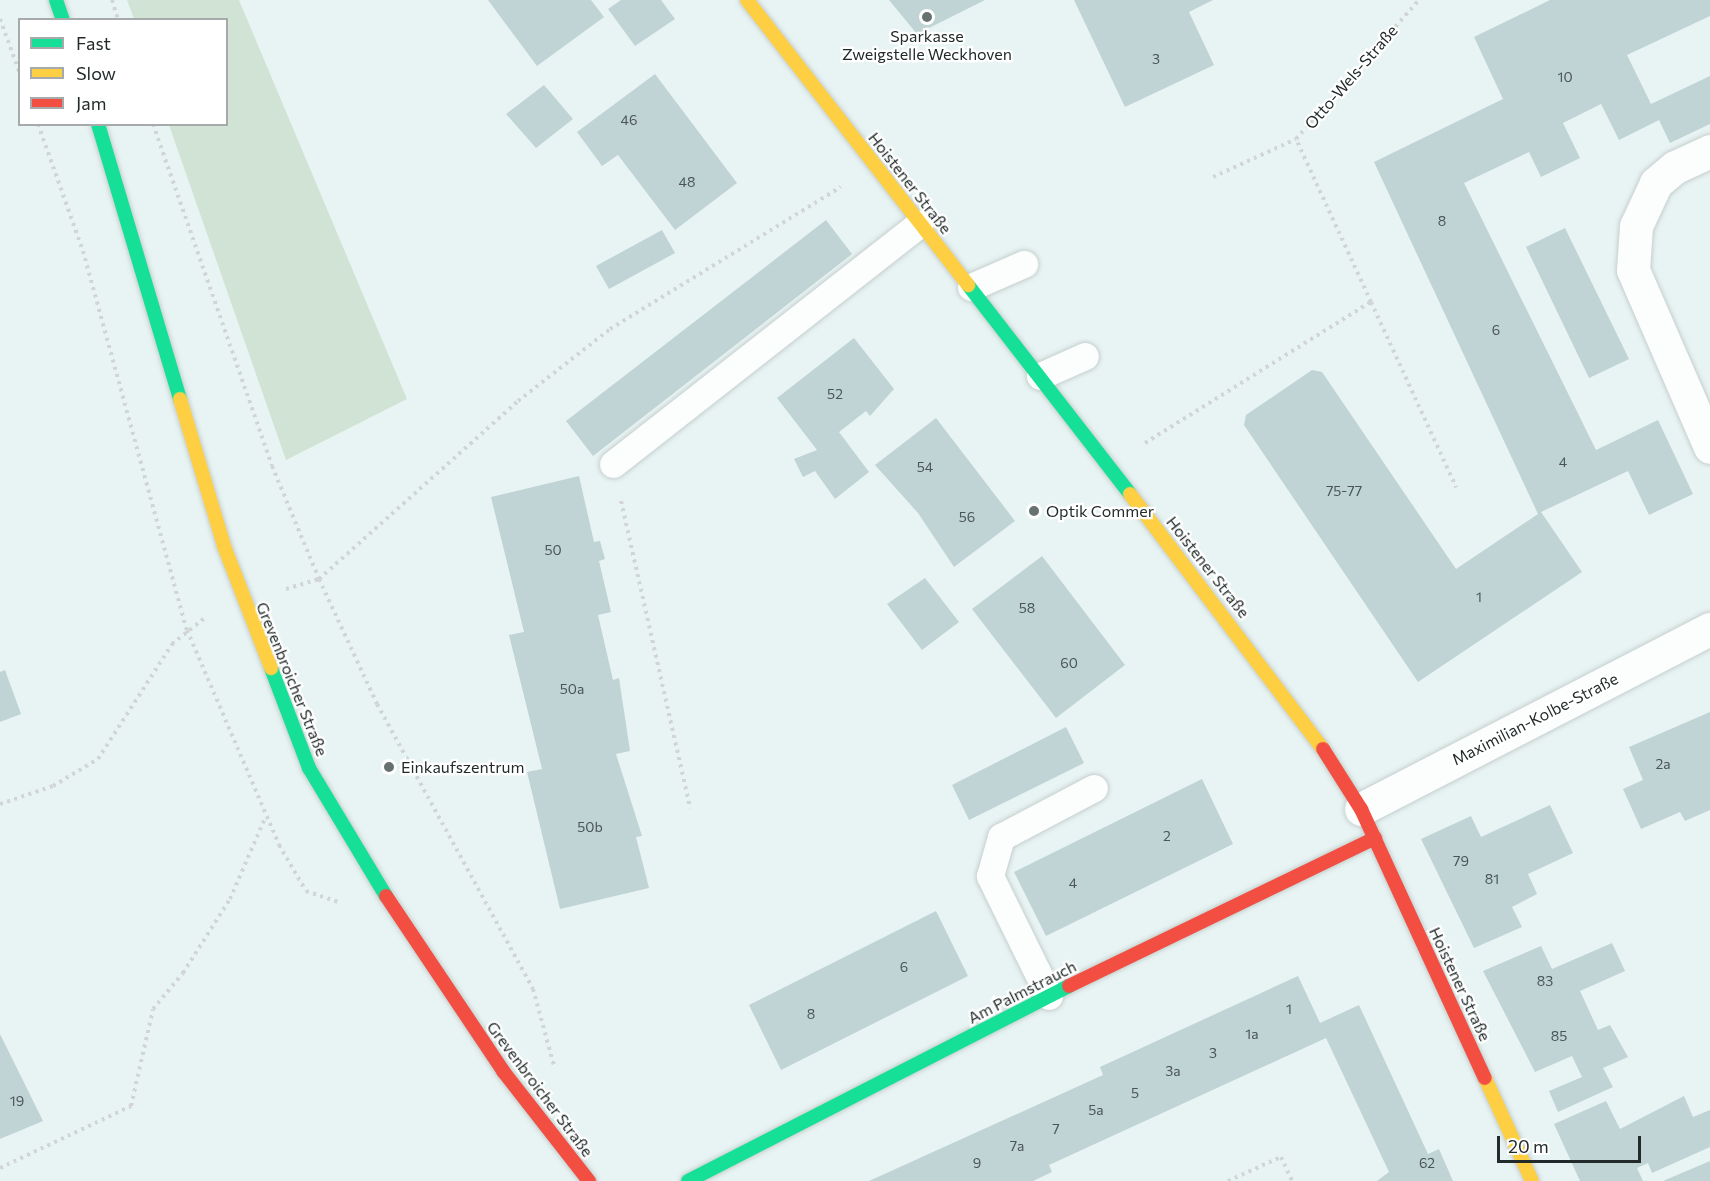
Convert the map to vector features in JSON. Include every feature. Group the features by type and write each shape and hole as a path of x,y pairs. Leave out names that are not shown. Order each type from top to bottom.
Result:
{"street":[{"path":"56,0 62,18"},
{"name":"Hoistener Straße","path":"747,0 1303,717 1361,809 1532,1181"},
{"name":"Grevenbroicher Straße","path":"99,126 243,603 284,710 331,807 492,1055 589,1181"},
{"path":"1710,151 1675,167 1656,183 1636,226 1633,270 1710,447"},
{"name":"Maximilian-Kolbe-Straße","path":"1361,809 1710,630"},
{"name":"Am Palmstrauch","path":"688,1181 1049,996 1375,838"}],"lane":[{"path":"613,464 920,223"},
{"path":"971,288 1023,264"},
{"path":"1040,376 1085,356"},
{"path":"1049,996 990,876 1001,837 1094,788"}],"path":[{"path":"112,0 117,18"},
{"name":"Otto-Wels-Straße","path":"1213,177 1296,139 1419,0"},
{"path":"0,19 18,68"},
{"path":"154,126 272,466 319,579 377,704 533,989 555,1070"},
{"path":"1296,139 1456,487"},
{"path":"0,804 53,786 98,759 172,644 199,620 243,603 319,579 518,401 610,329 874,166"},
{"path":"1108,466 1371,302"},
{"path":"613,464 690,808"},
{"path":"0,1168 131,1106 153,1009 183,973 230,899 265,817"},
{"path":"1228,1181 1281,1156 1292,1181"}],"green space":[{"path":"127,0 239,0 407,399 286,460 169,126 228,126 228,18 134,18"}],"building":[{"path":"488,0 591,0 604,17 537,66"},
{"path":"621,0 661,0 675,19 635,46 608,9"},
{"name":"Sparkasse Zweigstelle Weckhoven","path":"889,0 985,0 917,34"},
{"path":"1074,0 1213,0 1189,12 1214,65 1125,107"},
{"path":"1550,0 1710,0 1710,16 1627,55 1651,104 1710,76 1710,124 1670,143 1659,120 1619,140 1601,104 1563,123 1580,158 1541,177 1529,152 1464,183 1596,450 1658,420 1693,494 1649,515 1628,471 1541,512 1582,572 1418,682 1244,425 1246,415 1312,370 1322,372 1456,569 1538,514 1374,162 1503,99 1474,37"},
{"path":"655,74 737,183 675,230 618,155 602,166 577,132"},
{"path":"544,85 573,119 536,148 506,114"},
{"path":"826,220 852,254 593,456 566,421"},
{"path":"1565,228 1629,359 1589,378 1526,247"},
{"path":"662,230 675,253 609,289 596,266"},
{"path":"854,338 894,389 870,416 866,411 839,432 869,472 835,499 815,471 803,477 794,459 817,450 777,398"},
{"path":"936,418 1015,521 954,567 918,513 875,465"},
{"path":"579,476 594,542 600,541 605,559 599,561 611,612 598,615 613,680 619,678 630,751 616,754 642,836 636,837 649,888 560,909 527,772 542,769 509,635 524,632 491,497"},
{"path":"1042,556 1125,665 1056,718 972,609"},
{"path":"925,578 959,622 922,650 887,604"},
{"path":"5,670 21,714 0,722 0,672"},
{"path":"1710,712 1710,810 1685,821 1680,812 1641,829 1623,789 1643,780 1629,747"},
{"path":"1066,727 1084,763 969,820 952,785"},
{"path":"1202,779 1233,844 1046,936 1014,872"},
{"path":"1550,805 1573,853 1528,874 1537,894 1512,907 1522,927 1474,948 1421,839 1471,816 1481,837"},
{"path":"936,911 968,976 781,1070 749,1005"},
{"path":"1612,943 1625,971 1580,991 1598,1030 1610,1025 1628,1057 1603,1068 1613,1087 1558,1112 1549,1091 1582,1077 1572,1056 1535,1072 1483,971 1541,946 1552,969"},
{"path":"1298,976 1320,1023 1359,1005 1428,1154 1439,1149 1453,1181 1377,1181 1389,1172 1326,1038 1049,1165 1052,1172 1033,1181 869,1181 1103,1075 1100,1067"},
{"path":"0,1034 43,1121 0,1139"},
{"path":"1684,1096 1693,1117 1710,1110 1710,1147 1652,1173 1648,1163 1637,1168 1643,1181 1580,1181 1554,1124 1606,1101 1620,1129"},
{"path":"1710,1161 1710,1181 1663,1181"}],"traffic: fast":[{"path":"56,0 62,18"},
{"path":"99,126 180,399"},
{"path":"968,285 1130,494"},
{"path":"271,668 309,768 386,896"},
{"path":"688,1181 1069,986"}],"traffic: slow":[{"path":"747,0 968,285"},
{"path":"180,399 224,546 271,668"},
{"path":"1130,494 1323,749"},
{"path":"1485,1078 1532,1181"}],"traffic: jam":[{"path":"1323,749 1361,809 1485,1078"},
{"path":"1069,986 1375,838"},
{"path":"386,896 503,1071 589,1181"}],"place":[{"name":"Sparkasse Zweigstelle Weckhoven","path":"927,17"},
{"name":"Optik Commer","path":"1034,511"},
{"name":"Einkaufszentrum","path":"389,767"}]}
